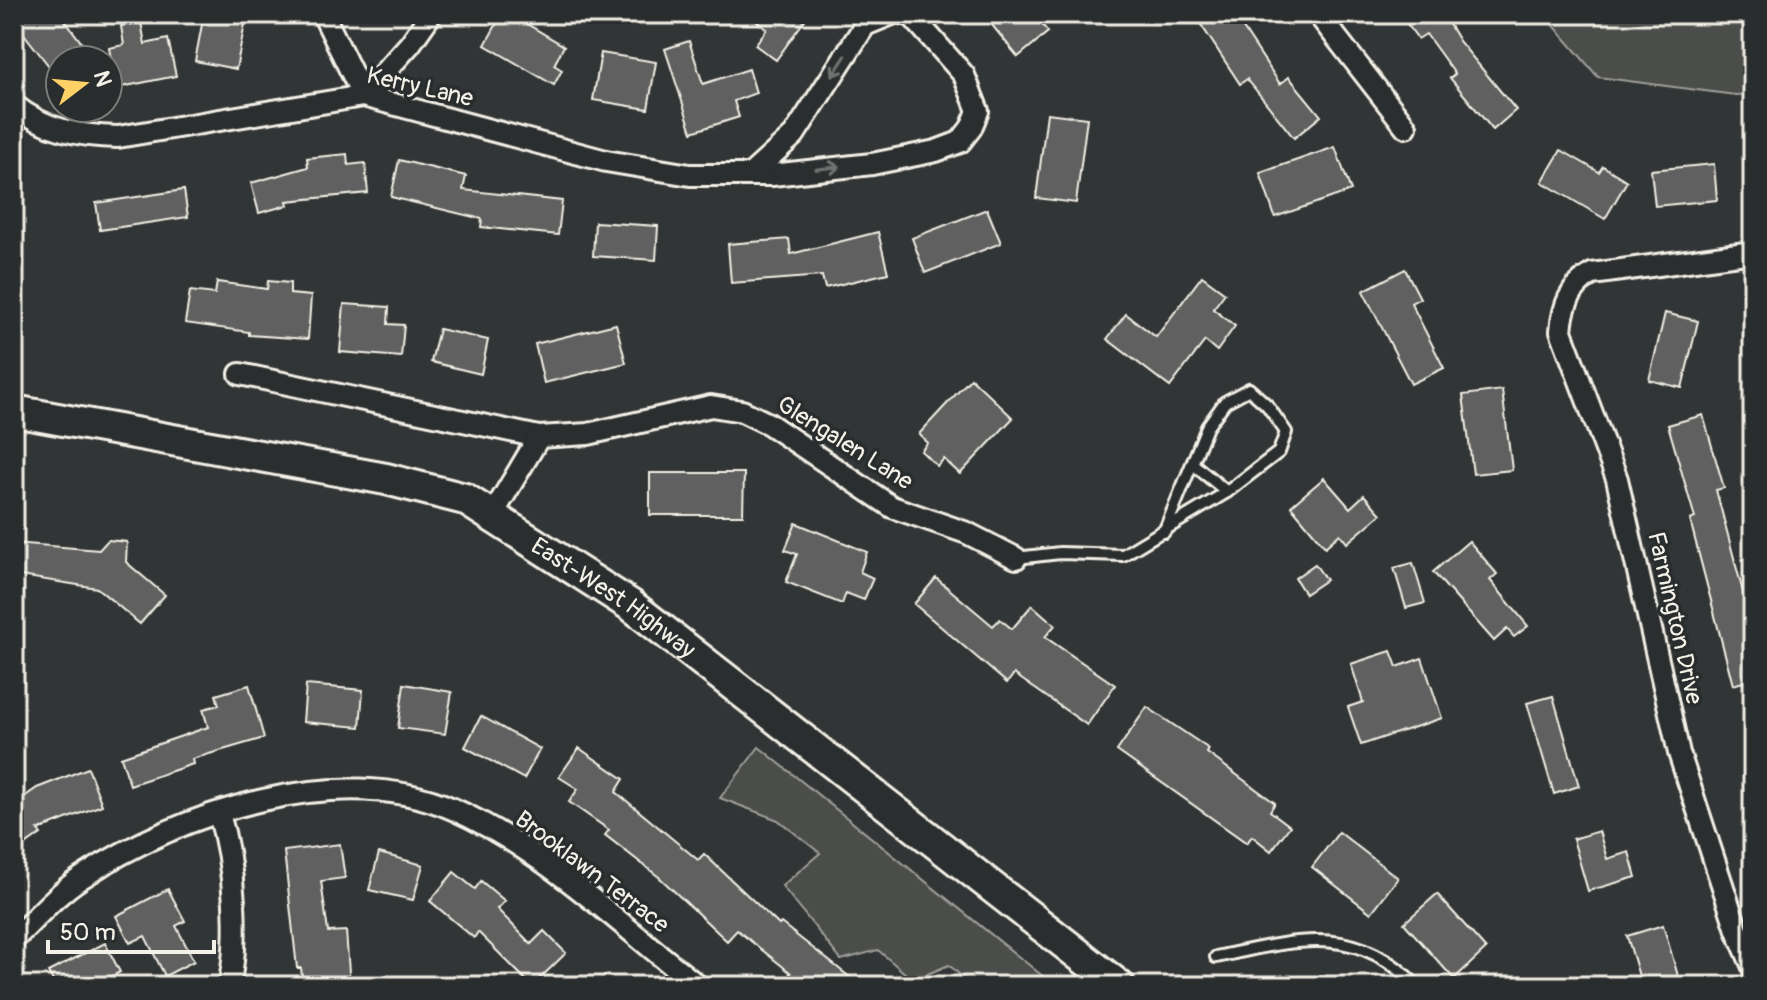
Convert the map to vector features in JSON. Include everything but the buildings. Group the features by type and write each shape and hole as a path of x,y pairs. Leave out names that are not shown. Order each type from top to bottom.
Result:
{"main road":[{"name":"East-West Highway","path":"14,411 386,479 465,499 493,514 632,606 1119,986"}],"street":[{"path":"323,14 363,96 410,44 431,14"},
{"path":"750,175 794,135 865,25 892,14"},
{"name":"Kerry Lane","path":"14,105 30,118 78,136 118,137 363,96 606,161 690,175 750,175 872,164 960,142 971,128 978,111 964,75 912,16 904,14"},
{"path":"1318,14 1406,127"},
{"name":"Farmington Drive","path":"1753,252 1592,274 1577,283 1563,310 1561,331 1617,479 1679,753 1737,930 1753,967"},
{"path":"240,374 539,437 493,514"},
{"name":"Glengalen Lane","path":"539,437 588,434 711,406 742,411 769,424 892,507 967,533 1016,558"},
{"name":"Brooklawn Terrace","path":"14,939 78,879 141,843 219,814 307,791 333,788 391,791 452,809 515,843 698,986"},
{"path":"219,814 230,849 234,965 229,986"}],"lane":[{"path":"1016,558 1060,553 1123,555 1164,532 1227,492 1279,452 1286,432 1267,405 1249,389 1225,402 1207,427 1164,532"},
{"path":"1193,464 1227,492"},
{"path":"1216,957 1295,940 1322,939 1356,945 1378,955 1416,986"}],"shaded area":[{"path":"1544,14 1753,14 1753,94 1735,95 1598,77"},
{"path":"759,747 1055,986 972,986 949,965 913,980 878,950 841,960 782,886 820,853 778,820 720,798"}]}
